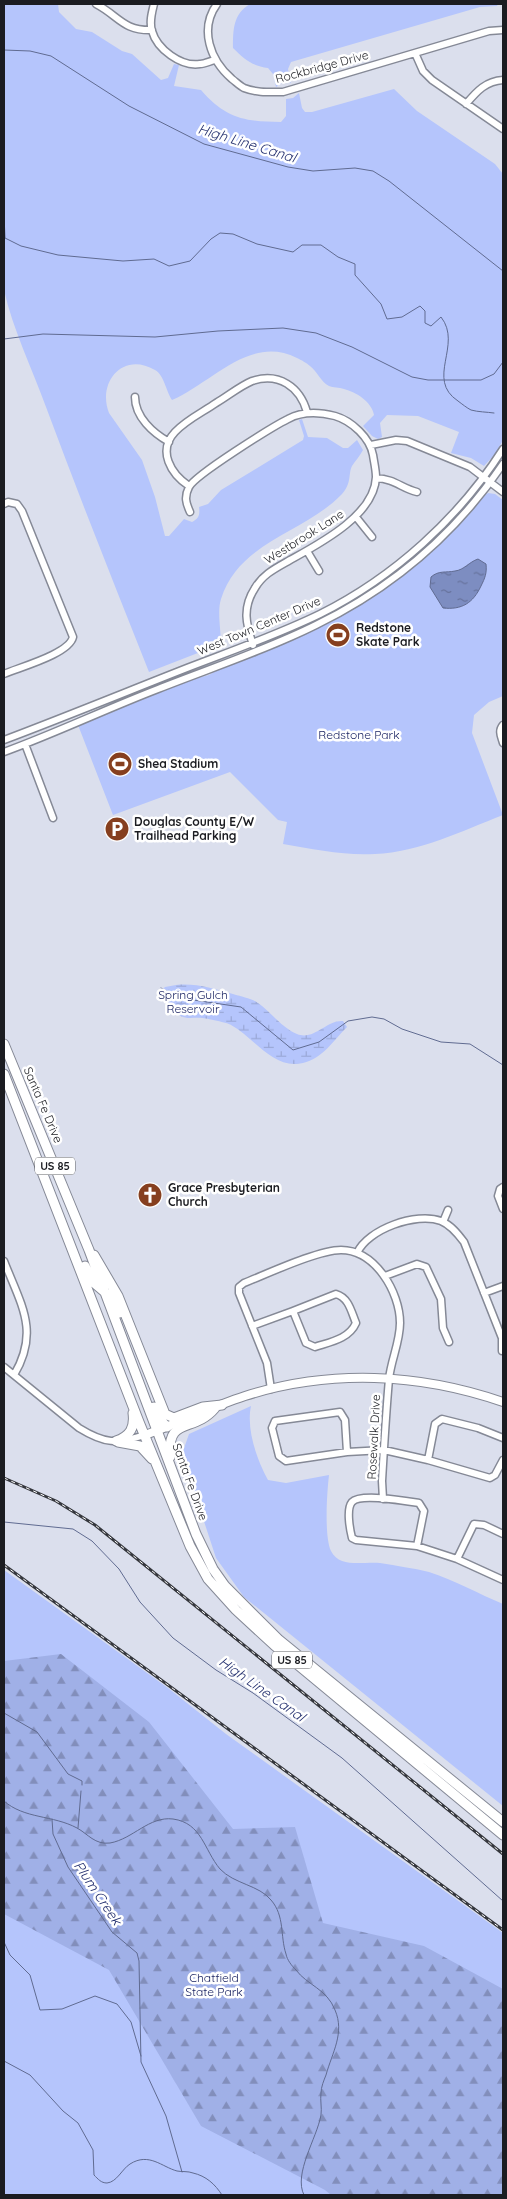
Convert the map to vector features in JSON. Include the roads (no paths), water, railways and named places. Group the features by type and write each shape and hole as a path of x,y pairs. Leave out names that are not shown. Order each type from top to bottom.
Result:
{"highway":[{"name":"Santa Fe Drive","path":"4,1044 89,1250 207,1560 234,1597 278,1639 503,1822"},
{"path":"4,1057 12,1076 19,1080"},
{"name":"Santa Fe Drive","path":"4,1074 161,1474 196,1558 216,1589 274,1646 503,1835"},
{"path":"27,1131 41,1152 89,1275 93,1282 114,1301 155,1411 167,1427"},
{"path":"89,1250 95,1256 118,1296 164,1412 169,1417 174,1418 203,1407 219,1406"},
{"path":"116,1442 132,1430 134,1421 131,1401"},
{"path":"171,1468 170,1444 172,1434 178,1429 200,1421 219,1406"},
{"path":"116,1442 133,1444 143,1448 161,1474"}],"main road":[{"path":"145,1435 219,1406 271,1389 334,1379 389,1377 435,1383 475,1392 503,1402"}],"street":[{"path":"96,4 107,10 128,27 137,30 152,30"},
{"path":"154,4 151,15 152,30 158,43 168,53 183,62 199,65 215,60"},
{"name":"Rockbridge Drive","path":"217,4 210,13 207,30 215,60 223,71 243,88 262,93 283,92 489,31 503,30"},
{"path":"415,53 423,71 432,80 503,129"},
{"path":"466,104 477,91 487,84 503,80"},
{"path":"189,486 178,479 168,462 169,442 174,432 184,423 250,382 272,378 284,381 296,389 304,401 307,412"},
{"path":"136,397 135,405 138,412 154,434 169,442"},
{"path":"190,512 185,500 189,486 202,474 288,419 307,412 325,413 341,418 355,427 371,445 396,440 407,441 470,467 503,492"},
{"name":"Westbrook Lane","path":"255,651 246,621 246,608 255,588 266,574 307,551 356,517 368,503 376,478 371,445"},
{"name":"West Town Center Drive","path":"4,740 321,613 374,582 421,545 457,509 503,449"},
{"name":"West Town Center Drive","path":"4,752 118,704 316,626 378,590 437,542 465,513 503,464"},
{"path":"376,478 391,479 408,490 417,492"},
{"path":"4,504 8,502 17,504 22,511 73,637 72,643 63,650 4,674"},
{"path":"356,517 372,537"},
{"path":"307,551 319,571"},
{"path":"503,725 500,735 503,742"},
{"path":"25,744 53,818"},
{"path":"503,1187 498,1196 503,1209"},
{"path":"443,1222 448,1210"},
{"path":"356,1253 370,1236 405,1221 426,1218 443,1222 456,1231 464,1242 502,1338 502,1351"},
{"path":"271,1389 266,1363 239,1293 239,1287 244,1283 328,1251 340,1250 356,1253 372,1261 385,1276 418,1264 426,1267 441,1300 443,1328 449,1342"},
{"path":"4,1261 22,1307 27,1329 25,1353 14,1375"},
{"name":"Rosewalk Drive","path":"383,1498 389,1377 400,1322 398,1309 385,1276"},
{"path":"484,1293 503,1286"},
{"path":"252,1326 293,1310 336,1294 342,1296 347,1301 356,1323 348,1335 315,1347 306,1343 293,1310"},
{"path":"4,1368 79,1428 92,1436 116,1442 145,1435"},
{"path":"347,1452 345,1420 340,1412 275,1421 272,1428 279,1456 286,1461 347,1452 384,1450 428,1460 490,1478 496,1476 503,1460"},
{"path":"428,1460 435,1424 442,1419 478,1428 503,1438"},
{"path":"417,1546 424,1512 419,1503 383,1498 357,1498 352,1502 349,1507 352,1538 360,1542 388,1542 417,1546 457,1559 503,1580"},
{"path":"457,1559 474,1524 484,1525 503,1534"}],"water":[{"path":"478,559 486,564 486,570 484,580 478,592 466,604 456,608 443,608 430,587 431,577 464,568"}],"waterway":[{"name":"High Line Canal","path":"4,50 30,51 51,56 129,106 204,144 288,167 313,171 355,168 373,171 389,181 503,271"},
{"path":"4,215 5,238 21,246 58,255 123,261 154,259 169,266 190,261 211,239 220,233 233,234 257,244 293,252 302,245 321,245 338,257 355,264 355,275 381,304 387,319 402,317 420,306 425,311 425,323 431,326 441,317 447,328 448,339 444,372 445,383 449,392 471,410 494,413"},
{"name":"High Line Canal","path":"4,339 43,334 155,337 218,331 283,328 316,333 352,347 412,377 428,380 481,380 494,374 503,362"},
{"path":"161,988 180,998 241,1007 293,1050 319,1042 348,1021 372,1017 384,1019 402,1029 441,1042 470,1044 503,1065"},
{"name":"High Line Canal","path":"4,1522 73,1529 92,1541 119,1569 140,1602 173,1638 342,1758 503,1901"},
{"name":"Plum Creek","path":"4,1713 37,1732 68,1774 82,1781 82,1785"},
{"name":"Plum Creek","path":"78,1828 81,1791"},
{"name":"Plum Creek","path":"4,1801 20,1811 68,1824 96,1841 105,1843 118,1841 156,1821 173,1819 183,1822 190,1826 201,1838 220,1869 232,1878 260,1891 271,1900 282,1926 284,1947 289,1961 301,1975 327,1997 338,2018 337,2043 322,2088 319,2124 301,2177 304,2195"},
{"name":"Plum Creek","path":"52,1819 53,1834 68,1867 112,1932 137,1953 139,1961 141,2062 166,2116 182,2172"},
{"name":"Plum Creek","path":"4,1942 10,1955 30,1975 40,2010 62,2009 95,1996 117,2004 131,2022 141,2056"},
{"name":"Plum Creek","path":"4,2061 30,2075 63,2111 78,2123 93,2150 94,2175 101,2182 111,2182 127,2166 143,2159 177,2171 191,2172 202,2176 213,2184 222,2195"}],"railway":[{"path":"4,1478 56,1501 95,1525 503,1854"},
{"path":"4,1565 503,1930"}],"place":[{"name":"Redstone Skate Park","path":"338,635"},
{"name":"Shea Stadium","path":"120,764"},
{"name":"Douglas County E/W Trailhead Parking","path":"117,829"},
{"name":"Grace Presbyterian Church","path":"150,1195"}],"park label":[{"name":"Redstone Park","path":"359,735"},
{"name":"Spring Gulch Reservoir","path":"193,1002"},
{"name":"Chatfield State Park","path":"214,1985"}]}
